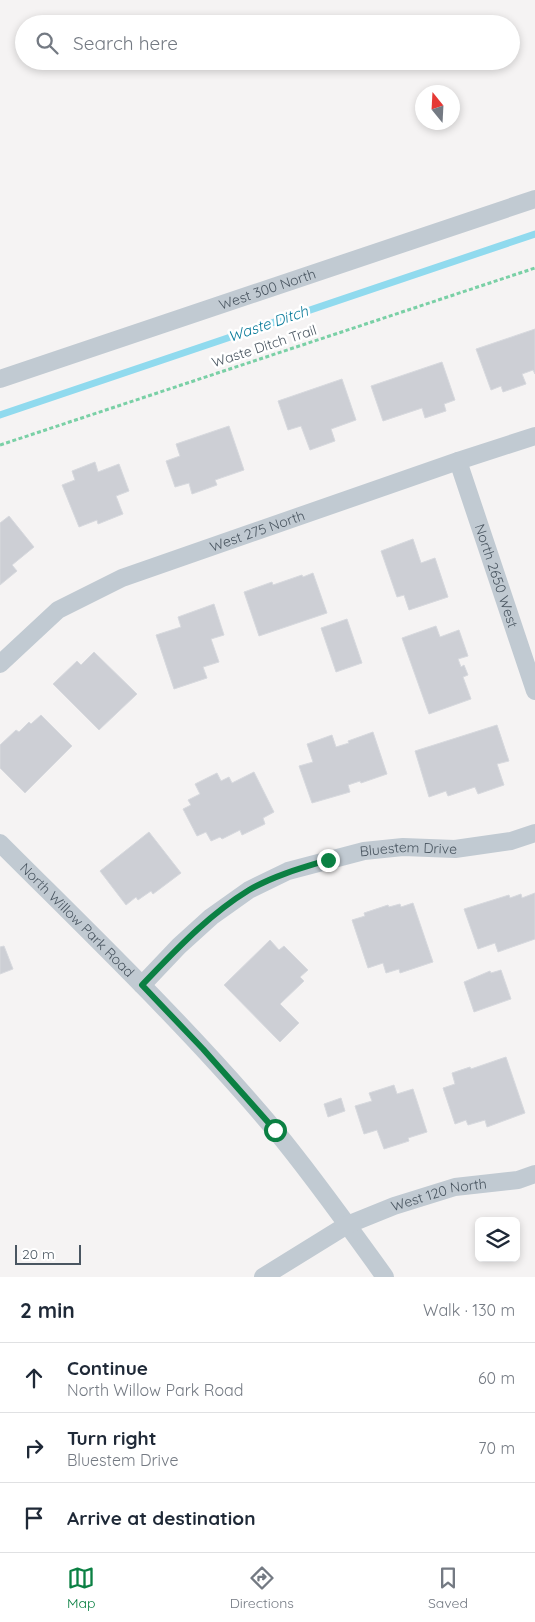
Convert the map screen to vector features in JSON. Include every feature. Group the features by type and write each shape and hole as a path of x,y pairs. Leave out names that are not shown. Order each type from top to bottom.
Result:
{"street":[{"name":"West 300 North","path":"0,379 535,199"},
{"name":"West 275 North","path":"0,664 58,610 122,578 535,436"},
{"name":"North 2650 West","path":"458,462 535,691"},
{"name":"Bluestem Drive","path":"142,985 179,946 212,917 249,890 288,871 364,851 403,847 455,848 510,841 535,834"},
{"name":"North Willow Park Road","path":"0,842 142,985 203,1049 275,1130 386,1277"},
{"name":"West 120 North","path":"263,1277 347,1225 394,1206 455,1188 518,1180 535,1174"}],"path":[{"name":"Waste Ditch Trail","path":"0,445 535,268"}],"building":[{"path":"535,329 535,374 533,370 522,374 526,384 503,392 501,386 491,390 476,349"},
{"path":"442,362 455,400 444,404 446,411 425,418 422,408 383,421 371,386"},
{"path":"342,379 356,420 331,429 335,441 310,450 301,426 288,430 278,401"},
{"path":"229,426 244,470 215,480 217,485 192,494 189,483 175,487 166,461 180,456 176,444"},
{"path":"95,462 98,472 119,464 129,491 116,496 123,514 98,524 97,520 79,527 62,485 75,480 72,471"},
{"path":"9,516 34,547 12,565 17,571 0,585 0,523"},
{"path":"413,539 421,563 435,558 448,597 409,610 404,595 397,597 381,551"},
{"path":"313,573 327,613 259,636 244,592 272,582 273,585"},
{"path":"214,604 224,635 211,639 219,662 203,667 207,678 174,689 156,635 181,627 178,617"},
{"path":"347,619 362,663 336,672 321,628"},
{"path":"436,626 440,637 459,630 468,656 458,659 461,667 464,665 468,675 463,677 471,699 429,714 402,638"},
{"path":"94,652 137,694 99,730 53,684 77,661 81,665"},
{"path":"41,715 72,746 25,793 0,768 0,745 16,730 19,732 29,722 31,724"},
{"path":"497,725 509,761 497,764 504,785 478,794 475,787 448,796 446,791 429,797 415,751"},
{"path":"373,732 387,774 361,783 360,781 348,785 350,792 312,803 299,766 313,762 307,744 332,735 336,747"},
{"path":"254,772 274,812 263,818 265,824 242,835 240,830 222,839 220,837 211,841 206,832 197,836 183,809 191,805 188,800 200,794 195,784 217,773 221,781 229,777 232,783"},
{"path":"149,832 181,873 153,894 151,891 138,900 136,897 126,905 100,871"},
{"path":"535,893 535,939 498,952 495,943 478,949 464,909 509,895 510,898 521,894 522,898"},
{"path":"413,903 433,962 400,973 399,969 386,973 383,963 368,968 352,920 365,916 364,913 388,905 389,907 400,904 401,907"},
{"path":"270,940 279,950 284,946 308,970 300,977 304,981 280,1004 299,1023 280,1042 224,985"},
{"path":"4,946 13,969 0,974 0,947"},
{"path":"501,970 511,999 474,1012 464,982 490,971 491,973"},
{"path":"506,1057 525,1113 487,1127 485,1120 468,1125 466,1120 455,1124 443,1088 455,1084 452,1073 470,1067 471,1069"},
{"path":"394,1085 397,1094 413,1089 427,1132 408,1138 409,1141 384,1149 377,1130 364,1134 355,1106 372,1101 369,1093"},
{"path":"341,1098 345,1111 328,1117 324,1104"}],"waterway":[{"name":"Waste Ditch","path":"0,415 535,234"}],"route":[{"path":"275,1130 203,1049 142,985 179,946 212,917 249,890 288,871 328,860"}]}
